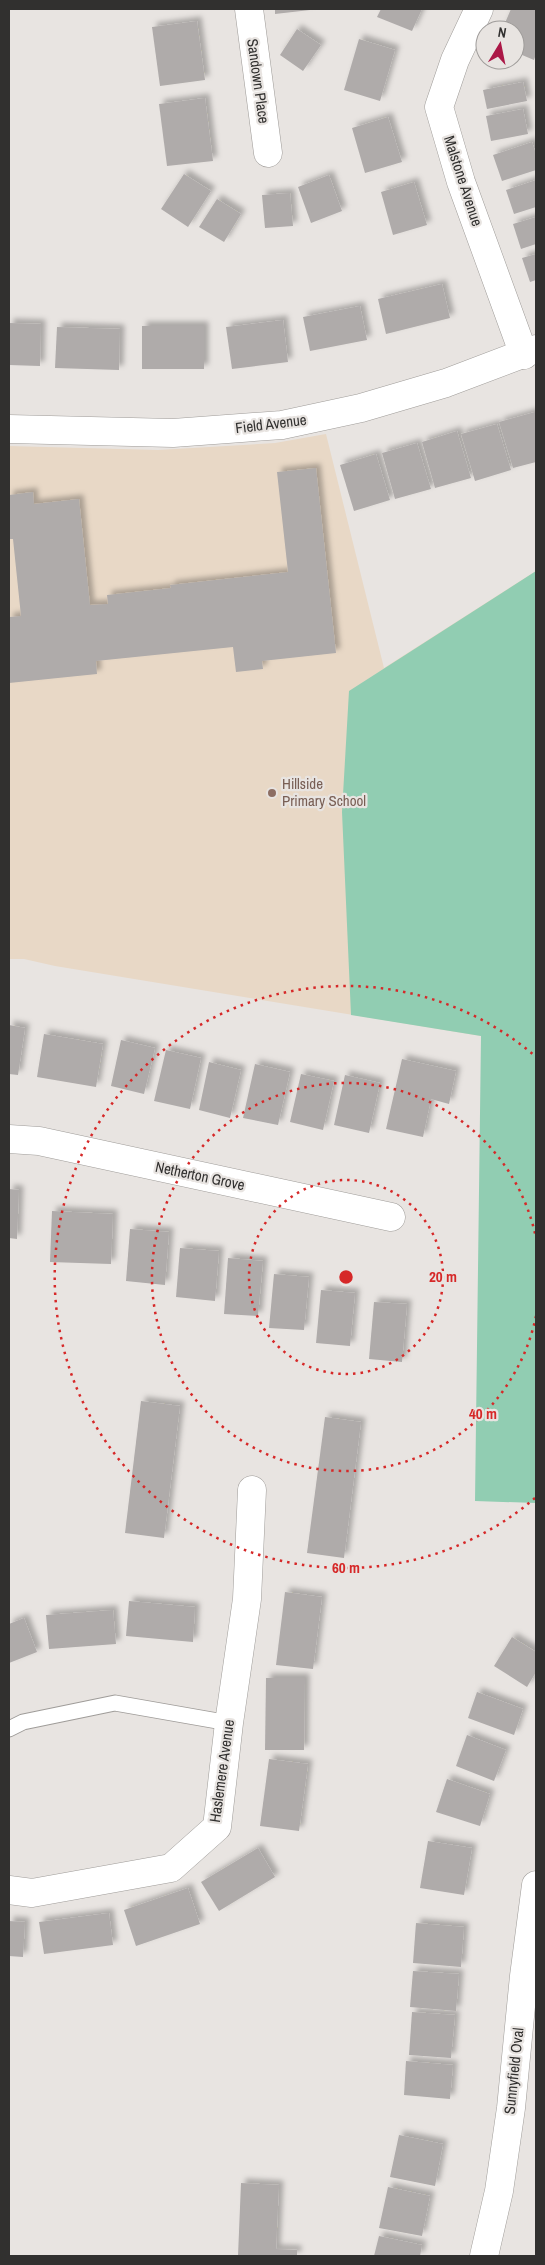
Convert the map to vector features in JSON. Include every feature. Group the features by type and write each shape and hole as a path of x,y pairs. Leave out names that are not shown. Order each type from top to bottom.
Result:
{"street":[{"name":"Sandown Place","path":"248,9 268,153"},
{"name":"Malstone Avenue","path":"479,9 455,60 439,107 461,182 530,352"},
{"name":"Field Avenue","path":"9,429 173,433 282,425 371,405 446,383 530,352"},
{"name":"Netherton Grove","path":"9,1139 39,1141 391,1217"},
{"name":"Haslemere Avenue","path":"9,1890 32,1893 171,1868 218,1827 228,1723 247,1599 252,1490"},
{"name":"Sunnyfield Oval","path":"484,2256 499,2190 511,2108 524,1976 536,1885"}],"lane":[{"path":"9,1729 24,1722 115,1703 228,1723"}],"shaded area":[{"name":"Hillside Primary School","path":"326,434 384,668 536,571 481,1036 55,966 24,959 9,959 9,446 158,450 275,443"}],"green space":[{"path":"536,571 536,1503 475,1501 481,1036 351,1015 342,812 349,691"}],"building":[{"path":"275,9 310,9 310,10 275,14"},
{"path":"381,9 422,9 412,31 377,17"},
{"path":"511,9 536,9 536,54 534,60 525,56 525,20 506,20"},
{"path":"197,21 205,80 160,86 152,27"},
{"path":"297,29 321,45 303,71 280,55"},
{"path":"359,39 395,50 380,101 344,90"},
{"path":"523,82 527,101 487,109 483,90"},
{"path":"205,98 213,161 167,166 159,104"},
{"path":"523,109 528,134 491,141 486,116"},
{"path":"388,117 402,162 365,173 352,128"},
{"path":"532,142 536,154 536,170 502,181 493,155"},
{"path":"184,174 211,191 188,227 161,209"},
{"path":"329,175 342,211 311,223 298,187"},
{"path":"536,180 536,207 514,214 506,190"},
{"path":"414,182 427,225 393,235 381,192"},
{"path":"290,193 293,226 265,228 262,195"},
{"path":"217,199 241,214 224,242 199,227"},
{"path":"536,217 536,244 521,249 513,224"},
{"path":"536,254 536,280 530,282 522,258"},
{"path":"442,284 450,318 386,334 378,299"},
{"path":"360,306 367,340 310,351 303,317"},
{"path":"283,320 288,362 232,369 226,327"},
{"path":"9,323 41,324 40,366 9,365"},
{"path":"142,326 204,326 204,369 142,369"},
{"path":"57,327 120,329 119,370 55,368"},
{"path":"535,412 536,462 513,468 499,422"},
{"path":"497,424 511,470 475,481 461,434"},
{"path":"457,431 471,478 435,488 422,442"},
{"path":"417,443 431,489 395,499 382,453"},
{"path":"376,454 390,500 354,511 340,465"},
{"path":"316,468 336,653 262,661 263,669 236,672 233,647 96,661 97,674 9,683 9,617 21,616 13,539 9,539 9,495 33,492 34,504 79,499 90,605 108,604 107,595 171,588 170,585 288,572 277,472"},
{"path":"9,1025 25,1028 18,1075 9,1074"},
{"path":"44,1034 103,1044 96,1087 37,1077"},
{"path":"121,1040 155,1048 144,1094 111,1086"},
{"path":"166,1050 201,1058 190,1109 154,1101"},
{"path":"402,1059 456,1071 449,1104 431,1099 423,1137 386,1129"},
{"path":"209,1062 241,1070 230,1118 199,1110"},
{"path":"255,1064 290,1072 278,1125 243,1118"},
{"path":"301,1074 334,1081 323,1130 290,1122"},
{"path":"345,1075 380,1083 369,1133 334,1125"},
{"path":"9,1189 19,1190 17,1239 9,1238"},
{"path":"52,1211 113,1214 111,1264 50,1262"},
{"path":"130,1229 169,1232 165,1285 126,1281"},
{"path":"180,1248 219,1251 215,1301 176,1297"},
{"path":"228,1258 263,1261 258,1316 224,1314"},
{"path":"274,1274 309,1277 304,1330 269,1328"},
{"path":"321,1290 355,1293 350,1346 316,1343"},
{"path":"374,1302 407,1304 402,1362 369,1359"},
{"path":"141,1401 180,1406 164,1538 125,1533"},
{"path":"325,1417 361,1422 344,1558 307,1553"},
{"path":"285,1592 322,1597 313,1669 276,1665"},
{"path":"129,1601 195,1607 193,1642 126,1636"},
{"path":"113,1610 116,1644 49,1649 46,1615"},
{"path":"24,1618 37,1652 9,1663 9,1624"},
{"path":"512,1637 536,1652 536,1672 527,1687 494,1666"},
{"path":"266,1678 305,1678 304,1750 265,1750"},
{"path":"477,1692 523,1709 514,1735 468,1718"},
{"path":"467,1735 506,1750 494,1781 456,1766"},
{"path":"269,1759 308,1764 299,1831 260,1826"},
{"path":"447,1779 490,1794 480,1826 436,1812"},
{"path":"428,1841 472,1848 464,1895 420,1888"},
{"path":"258,1848 275,1877 219,1911 201,1882"},
{"path":"188,1888 200,1924 136,1946 124,1910"},
{"path":"109,1913 113,1945 44,1954 39,1922"},
{"path":"9,1921 25,1922 23,1957 9,1956"},
{"path":"416,1923 464,1927 461,1967 413,1963"},
{"path":"413,1971 459,1974 456,2011 410,2007"},
{"path":"412,2012 455,2015 451,2058 409,2055"},
{"path":"406,2061 453,2065 450,2099 404,2095"},
{"path":"399,2135 443,2144 435,2186 390,2177"},
{"path":"241,2183 279,2185 276,2249 297,2250 297,2256 238,2256"},
{"path":"388,2187 430,2196 422,2236 379,2228"},
{"path":"379,2236 422,2245 420,2256 374,2256"}],"place":[{"name":"Hillside Primary School","path":"272,793"}]}
